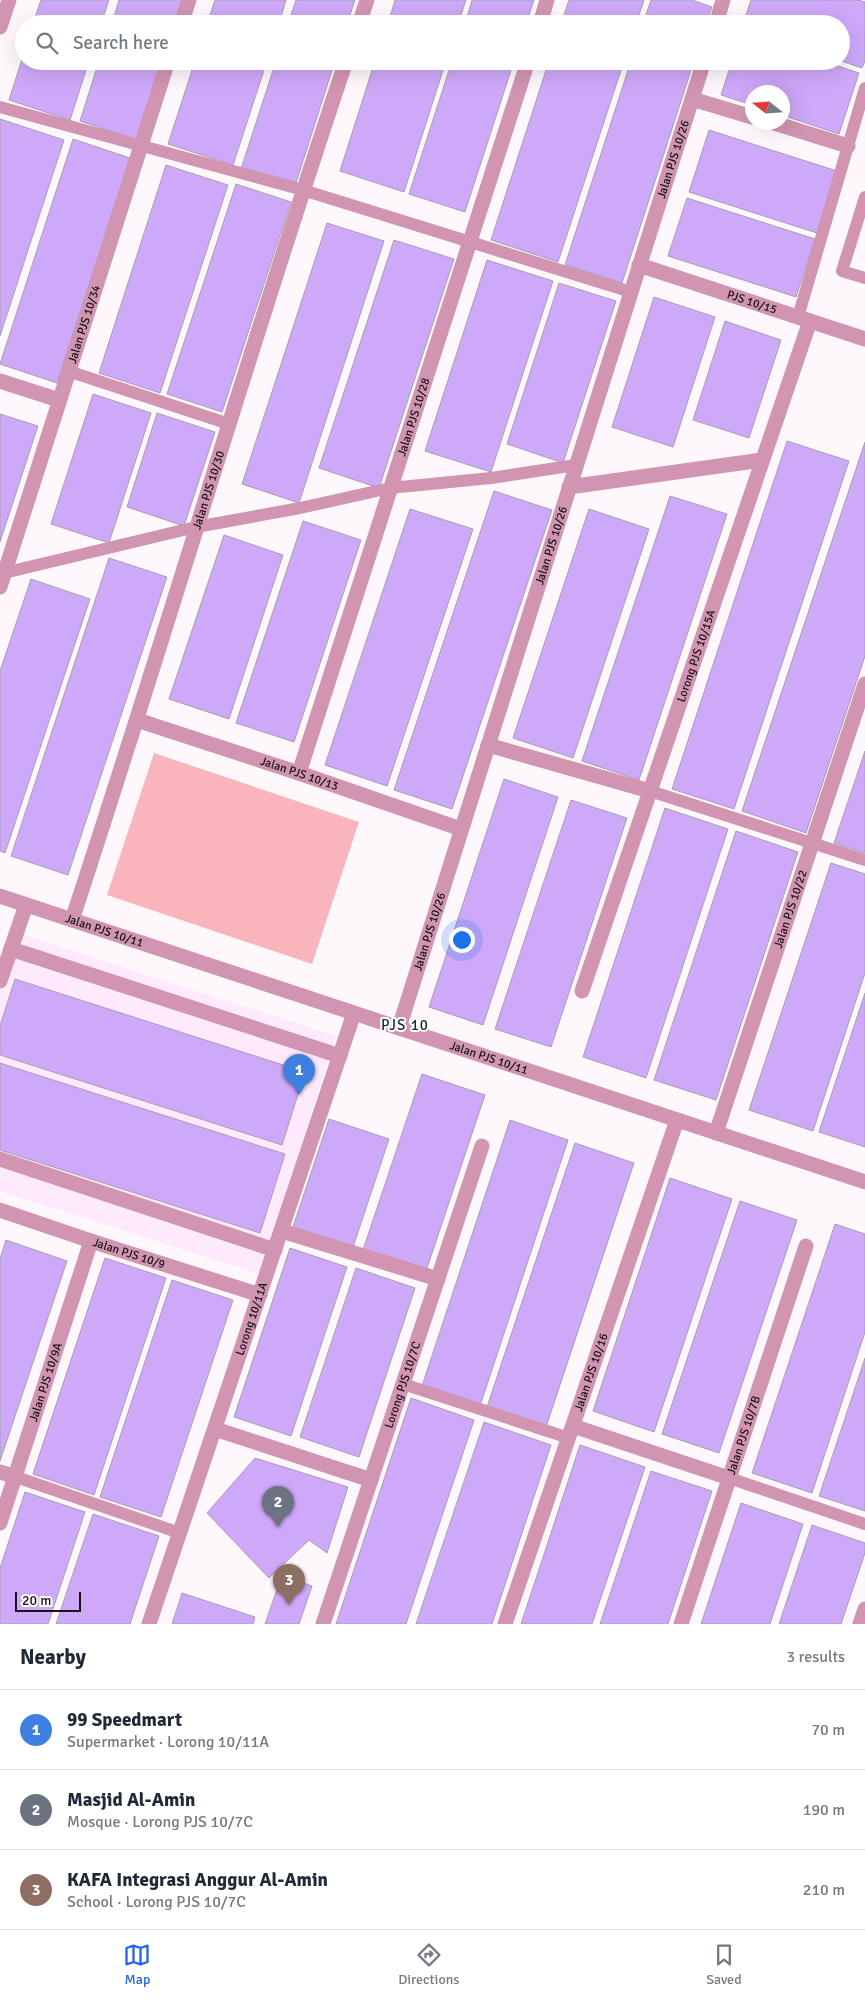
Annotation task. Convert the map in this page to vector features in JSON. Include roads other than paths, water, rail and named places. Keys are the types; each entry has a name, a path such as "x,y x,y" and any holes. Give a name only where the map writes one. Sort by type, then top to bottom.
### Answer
{"street":[{"path":"0,27 8,0"},
{"path":"184,15 188,0"},
{"path":"362,15 367,0"},
{"path":"543,15 547,0"},
{"path":"719,15 723,0"},
{"name":"Jalan PJS 10/34","path":"2,578 165,70"},
{"name":"Jalan PJS 10/30","path":"72,920 137,720 303,190 343,70"},
{"name":"Jalan PJS 10/28","path":"299,773 525,70"},
{"name":"Jalan PJS 10/26","path":"399,1028 701,70"},
{"path":"692,99 745,115"},
{"path":"790,128 848,146"},
{"name":"PJS 10/15","path":"639,265 865,339"},
{"name":"Lorong PJS 10/15A","path":"582,991 762,460 804,319"},
{"path":"0,381 59,400"},
{"path":"569,487 762,460"},
{"name":"Jalan PJS 10/22","path":"716,1133 865,684"},
{"name":"Jalan PJS 10/13","path":"137,720 461,829"},
{"path":"488,745 650,791"},
{"name":"Jalan PJS 10/11","path":"0,896 865,1182"},
{"path":"0,981 26,905"},
{"path":"11,950 340,1056"},
{"name":"Lorong 10/11A","path":"149,1624 354,1013"},
{"name":"Jalan PJS 10/16","path":"506,1624 677,1120"},
{"name":"Lorong PJS 10/7C","path":"323,1624 482,1146"},
{"path":"0,1159 275,1250"},
{"name":"Jalan PJS 10/9","path":"0,1210 260,1295"},
{"path":"282,1231 438,1279"},
{"name":"Jalan PJS 10/9A","path":"0,1523 91,1241"},
{"name":"Jalan PJS 10/7B","path":"681,1624 806,1246"},
{"path":"215,1429 371,1480"},
{"path":"571,1432 730,1478"},
{"path":"0,1472 16,1477"},
{"path":"860,1624 865,1609"}],"lane":[{"path":"804,319 848,146 865,88"},
{"path":"0,107 303,190 631,292"},
{"path":"865,197 842,271 865,278"},
{"path":"68,371 229,424"},
{"path":"2,578 196,527 300,508 390,488 491,478 576,465"},
{"path":"650,791 865,860"},
{"path":"403,1384 571,1432"},
{"path":"16,1477 180,1533"},
{"path":"730,1478 865,1524"}],"place":[{"name":"99 Speedmart","path":"299,1095"},
{"name":"Masjid Al-Amin","path":"278,1527"},
{"name":"KAFA Integrasi Anggur Al-Amin","path":"289,1605"}],"district":[{"name":"PJS 10","path":"405,1025"}]}
